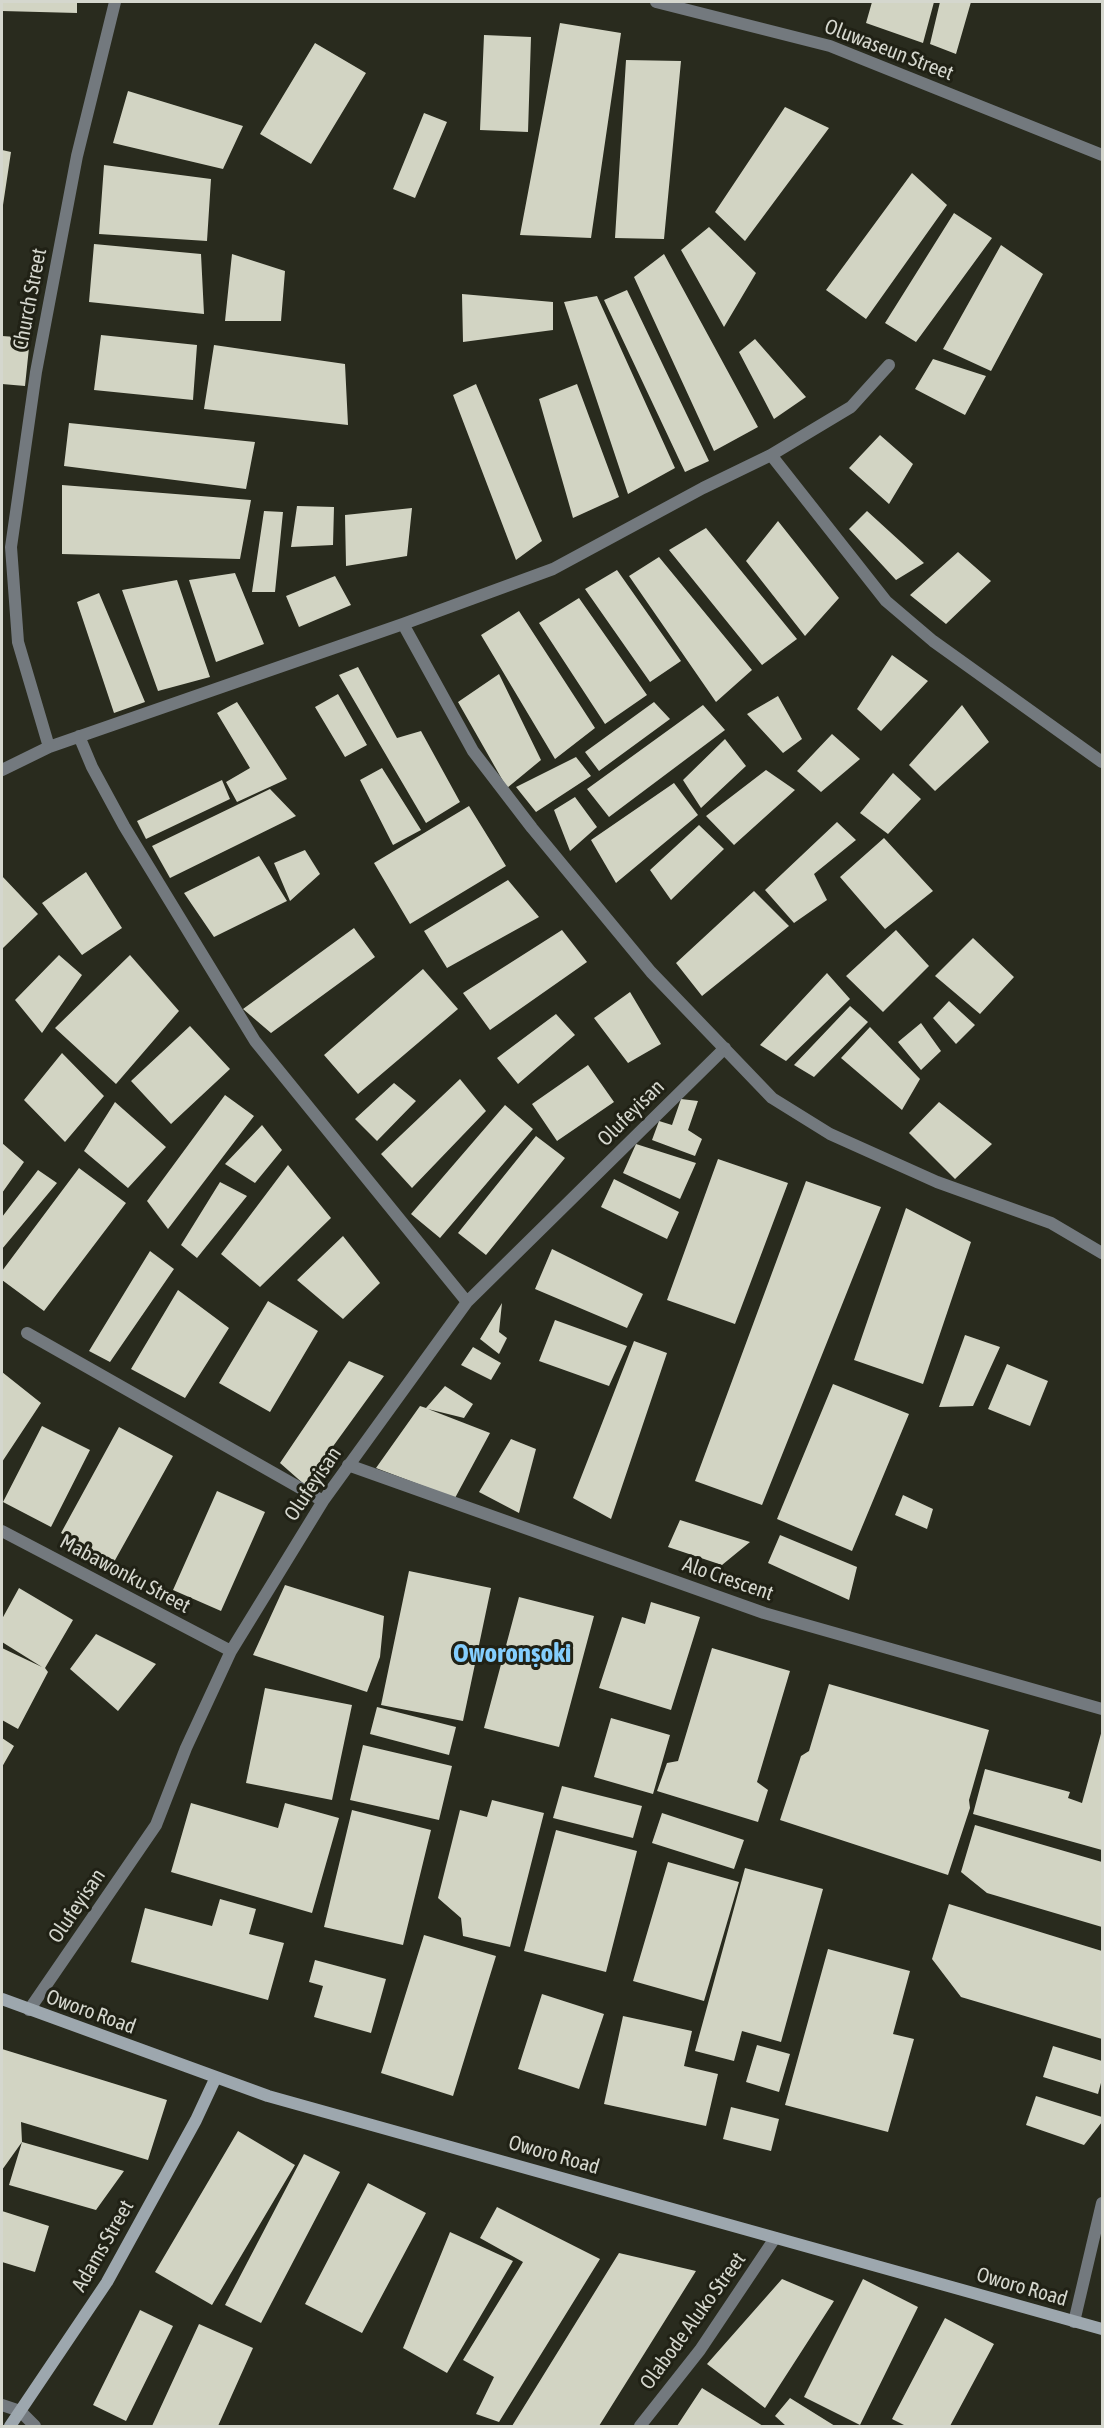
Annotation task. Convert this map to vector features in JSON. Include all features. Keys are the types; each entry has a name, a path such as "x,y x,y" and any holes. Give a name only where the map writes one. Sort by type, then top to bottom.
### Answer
{"street":[{"name":"Church Street","path":"49,747 18,642 11,547 36,372 77,156 115,2"},
{"name":"Oluwaseun Street","path":"656,2 830,46 1102,155"},
{"path":"2,770 49,747 79,736 403,624 553,569 703,488 771,455 851,407 889,365"},
{"path":"771,455 886,601 933,641 1102,762"},
{"path":"403,624 473,751 532,828 651,972 772,1098 830,1134 937,1182 1051,1223 1102,1252"},
{"path":"79,736 92,767 124,826 255,1041 467,1302"},
{"name":"Olufeyisan","path":"29,2010 156,1825 186,1748 231,1651 323,1501 348,1466 467,1302 725,1048"},
{"path":"27,1333 323,1501"},
{"name":"Alo Crescent","path":"348,1466 764,1612 1102,1709"},
{"name":"Mabawonku Street","path":"2,1531 231,1651"},
{"name":"Oworo Road","path":"2,1998 29,2010 268,2096 1102,2329"},
{"name":"Adams Street","path":"10,2427 107,2282 196,2120 216,2077"},
{"path":"1074,2322 1102,2203"},
{"name":"Olabode Aluko Street","path":"640,2427 700,2350 776,2238"},
{"path":"2,2405 20,2411 35,2427"}],"building":[{"path":"2,2 77,2 77,13 2,11"},
{"path":"872,2 934,2 923,43 866,23"},
{"path":"940,2 971,2 956,54 930,44"},
{"path":"560,23 621,33 591,238 520,235"},
{"path":"484,35 531,37 528,132 480,130"},
{"path":"315,43 366,73 311,164 260,134"},
{"path":"626,60 681,61 664,239 615,238"},
{"path":"128,91 243,126 223,169 113,143"},
{"path":"785,107 829,128 745,241 715,212"},
{"path":"424,113 447,122 415,198 393,189"},
{"path":"2,150 11,152 3,205 2,205"},
{"path":"104,165 211,179 207,241 99,234"},
{"path":"912,173 947,205 866,319 826,290"},
{"path":"954,213 992,238 916,342 885,323"},
{"path":"709,227 756,273 724,327 681,250"},
{"path":"94,244 201,254 204,314 89,302"},
{"path":"1001,245 1043,274 991,371 943,349"},
{"path":"232,254 285,271 281,321 225,321"},
{"path":"664,254 758,427 714,451 634,277"},
{"path":"627,290 709,461 685,472 604,300"},
{"path":"462,294 553,302 553,330 463,342"},
{"path":"597,296 675,468 628,494 564,302"},
{"path":"101,335 197,345 193,400 94,390"},
{"path":"2,336 30,338 25,386 2,384"},
{"path":"755,339 806,397 774,419 739,352"},
{"path":"214,345 345,364 348,425 204,409"},
{"path":"933,359 986,376 965,415 915,389"},
{"path":"476,384 542,541 516,560 453,395"},
{"path":"577,384 619,497 573,518 539,399"},
{"path":"69,423 255,442 246,489 64,466"},
{"path":"880,435 913,464 889,504 849,468"},
{"path":"62,485 251,500 240,559 62,554"},
{"path":"297,506 334,507 333,545 291,547"},
{"path":"412,508 407,556 346,566 345,515"},
{"path":"264,511 283,512 275,592 252,592"},
{"path":"867,511 924,563 896,580 849,529"},
{"path":"778,521 839,598 805,636 746,561"},
{"path":"706,528 797,639 762,665 669,550"},
{"path":"958,552 991,581 946,624 910,595"},
{"path":"659,557 752,670 716,702 629,576"},
{"path":"617,570 681,661 650,682 585,589"},
{"path":"235,573 264,644 216,662 189,580"},
{"path":"335,576 351,605 299,627 286,596"},
{"path":"177,580 210,677 158,691 122,590"},
{"path":"99,593 145,702 114,713 77,602"},
{"path":"579,598 647,695 605,724 539,623"},
{"path":"519,611 595,728 555,759 481,635"},
{"path":"892,655 928,681 881,731 857,709"},
{"path":"358,667 397,738 421,731 460,802 426,823 339,675"},
{"path":"499,674 541,760 507,788 458,702"},
{"path":"338,694 367,745 345,757 315,707"},
{"path":"778,696 802,739 783,753 747,714"},
{"path":"237,702 287,779 237,802 226,782 250,768 217,713"},
{"path":"654,702 670,719 599,771 585,752"},
{"path":"703,705 725,730 609,817 587,789"},
{"path":"962,705 989,742 935,791 909,765"},
{"path":"832,734 860,759 821,792 797,771"},
{"path":"725,739 746,766 701,808 683,780"},
{"path":"576,757 591,776 536,812 516,787"},
{"path":"382,768 421,830 393,845 360,780"},
{"path":"766,770 795,790 734,845 706,816"},
{"path":"893,773 921,799 888,834 860,813"},
{"path":"222,780 230,799 146,839 137,821"},
{"path":"674,783 698,815 616,883 591,840"},
{"path":"270,789 296,816 170,878 152,846"},
{"path":"575,797 597,827 570,851 554,810"},
{"path":"469,806 506,866 410,924 374,863"},
{"path":"837,822 856,840 814,874 827,900 794,923 765,890"},
{"path":"699,825 724,849 671,900 650,870"},
{"path":"884,838 933,891 885,929 840,877"},
{"path":"305,850 320,874 290,901 274,863"},
{"path":"259,856 287,901 214,937 184,893"},
{"path":"86,872 122,928 82,955 42,903"},
{"path":"2,876 38,914 2,949"},
{"path":"508,880 539,917 447,968 424,931"},
{"path":"754,891 789,926 702,996 676,963"},
{"path":"354,928 375,957 271,1033 243,1009"},
{"path":"562,930 587,962 490,1030 463,993"},
{"path":"896,930 929,966 883,1012 846,976"},
{"path":"973,938 1014,977 980,1014 935,976"},
{"path":"59,955 82,975 42,1033 15,1000"},
{"path":"130,955 179,1011 116,1084 55,1028"},
{"path":"423,969 458,1009 358,1094 324,1055"},
{"path":"827,973 850,999 786,1061 760,1045"},
{"path":"630,992 661,1044 628,1063 594,1018"},
{"path":"949,1001 975,1025 956,1044 933,1018"},
{"path":"850,1006 868,1022 814,1077 794,1065"},
{"path":"556,1014 575,1035 518,1084 497,1058"},
{"path":"921,1023 941,1051 921,1070 898,1042"},
{"path":"190,1026 230,1069 171,1124 131,1081"},
{"path":"870,1027 920,1079 902,1110 841,1058"},
{"path":"62,1053 104,1096 65,1142 24,1100"},
{"path":"588,1065 614,1102 557,1141 532,1104"},
{"path":"460,1079 486,1111 412,1188 381,1154"},
{"path":"394,1083 416,1101 377,1141 355,1119"},
{"path":"225,1095 254,1116 168,1229 147,1201"},
{"path":"681,1099 698,1101 688,1130 702,1139 695,1156 652,1140 659,1121 672,1125"},
{"path":"115,1102 166,1147 128,1188 84,1151"},
{"path":"939,1102 992,1144 955,1179 909,1133"},
{"path":"505,1105 533,1129 440,1238 411,1214"},
{"path":"262,1125 282,1150 255,1183 225,1164"},
{"path":"536,1136 565,1158 486,1255 458,1233"},
{"path":"2,1143 24,1162 2,1193"},
{"path":"636,1144 696,1163 680,1199 623,1173"},
{"path":"718,1159 788,1183 735,1324 667,1300"},
{"path":"288,1165 331,1218 260,1287 221,1254"},
{"path":"79,1168 126,1203 44,1311 2,1280 2,1271"},
{"path":"38,1170 57,1183 2,1249 2,1217"},
{"path":"614,1179 679,1212 667,1239 601,1207"},
{"path":"806,1181 881,1207 762,1505 695,1481"},
{"path":"220,1182 247,1196 197,1258 181,1245"},
{"path":"906,1208 971,1242 923,1384 854,1360"},
{"path":"343,1236 380,1283 343,1319 297,1280"},
{"path":"552,1249 643,1294 627,1328 535,1289"},
{"path":"150,1251 174,1269 110,1362 89,1351"},
{"path":"178,1290 229,1328 185,1398 131,1369"},
{"path":"268,1301 318,1331 270,1412 219,1383"},
{"path":"502,1303 499,1332 507,1338 499,1354 480,1339"},
{"path":"555,1320 627,1346 609,1386 539,1361"},
{"path":"965,1335 1000,1347 973,1406 939,1407"},
{"path":"634,1341 667,1353 611,1519 573,1498"},
{"path":"473,1347 501,1363 491,1380 461,1365"},
{"path":"349,1361 384,1376 305,1485 280,1463"},
{"path":"1007,1364 1048,1381 1030,1426 988,1409"},
{"path":"2,1372 41,1403 2,1462"},
{"path":"833,1384 909,1414 852,1551 777,1519"},
{"path":"445,1386 473,1404 464,1418 428,1409 490,1433 455,1498 376,1468 420,1406 426,1408"},
{"path":"42,1426 90,1450 51,1527 3,1502"},
{"path":"119,1427 173,1456 114,1562 61,1533"},
{"path":"511,1439 536,1449 519,1513 479,1492"},
{"path":"217,1491 265,1512 221,1611 173,1590"},
{"path":"903,1495 933,1509 927,1529 895,1515"},
{"path":"680,1520 750,1542 722,1565 668,1547"},
{"path":"780,1535 857,1567 849,1600 768,1563"},
{"path":"409,1571 491,1588 463,1721 381,1705"},
{"path":"285,1585 384,1616 380,1657 367,1692 253,1655"},
{"path":"19,1588 73,1620 45,1668 48,1672 18,1729 2,1720 2,1648 42,1667 2,1642 2,1619"},
{"path":"519,1597 594,1616 559,1747 484,1728"},
{"path":"651,1602 700,1617 671,1710 599,1688 622,1617 645,1624"},
{"path":"96,1634 156,1664 118,1711 70,1669"},
{"path":"712,1648 790,1671 757,1782 768,1790 758,1822 657,1791 667,1763 678,1761"},
{"path":"829,1684 989,1730 969,1800 970,1808 948,1875 780,1820 801,1756 809,1751"},
{"path":"265,1688 352,1705 332,1800 246,1783"},
{"path":"377,1707 456,1727 449,1755 370,1734"},
{"path":"611,1718 670,1735 653,1794 594,1777"},
{"path":"1102,1730 1102,1850 973,1814 985,1769 1070,1792 1068,1798 1082,1803"},
{"path":"2,1738 14,1746 2,1767"},
{"path":"363,1745 452,1766 439,1820 350,1800"},
{"path":"562,1786 642,1806 633,1838 553,1818"},
{"path":"492,1800 544,1813 510,1947 463,1936 461,1918 438,1898 460,1810 487,1817"},
{"path":"191,1803 278,1828 285,1803 339,1818 312,1913 171,1872"},
{"path":"352,1810 431,1830 403,1945 324,1927"},
{"path":"662,1813 744,1840 734,1869 652,1843"},
{"path":"975,1825 1102,1862 1102,1927 987,1893 961,1872"},
{"path":"556,1830 637,1851 606,1972 524,1951"},
{"path":"668,1862 739,1882 704,2001 633,1981"},
{"path":"745,1868 823,1889 781,2042 742,2031 734,2061 695,2051"},
{"path":"220,1899 256,1909 249,1934 284,1943 268,2000 131,1962 145,1908 212,1926"},
{"path":"949,1904 1102,1951 1102,2039 961,1997 932,1959"},
{"path":"424,1935 496,1956 453,2096 381,2073"},
{"path":"828,1949 910,1971 893,2034 914,2039 888,2132 785,2105"},
{"path":"315,1960 386,1979 371,2033 314,2017 323,1986 309,1982"},
{"path":"542,1994 604,2014 579,2089 518,2069"},
{"path":"623,2016 692,2031 684,2066 718,2074 706,2126 604,2104"},
{"path":"757,2045 790,2054 779,2092 746,2082"},
{"path":"1053,2046 1102,2061 1102,2079 1098,2094 1043,2077"},
{"path":"2,2049 167,2100 148,2160 21,2122 22,2142 2,2170"},
{"path":"1036,2096 1102,2117 1102,2122 1084,2145 1026,2125"},
{"path":"731,2107 779,2119 771,2151 723,2139"},
{"path":"238,2131 295,2165 212,2305 155,2272"},
{"path":"22,2142 124,2171 96,2210 9,2185"},
{"path":"304,2154 340,2172 261,2323 225,2305"},
{"path":"368,2183 426,2213 362,2333 305,2304"},
{"path":"497,2207 600,2259 499,2422 476,2414 494,2377 463,2360 523,2262 480,2238"},
{"path":"2,2211 49,2226 35,2272 2,2262"},
{"path":"450,2232 513,2261 447,2373 403,2348"},
{"path":"619,2253 696,2271 599,2426 512,2426"},
{"path":"782,2279 834,2301 765,2408 707,2364"},
{"path":"863,2279 918,2307 860,2425 804,2397"},
{"path":"140,2310 173,2326 126,2421 93,2405"},
{"path":"945,2318 994,2344 950,2426 906,2426 892,2419"},
{"path":"199,2324 253,2348 218,2426 152,2426"},
{"path":"702,2388 763,2426 677,2426"},
{"path":"790,2398 835,2426 786,2426 775,2416"}],"district":[{"name":"Oworonṣoki","path":"512,1653"}]}
